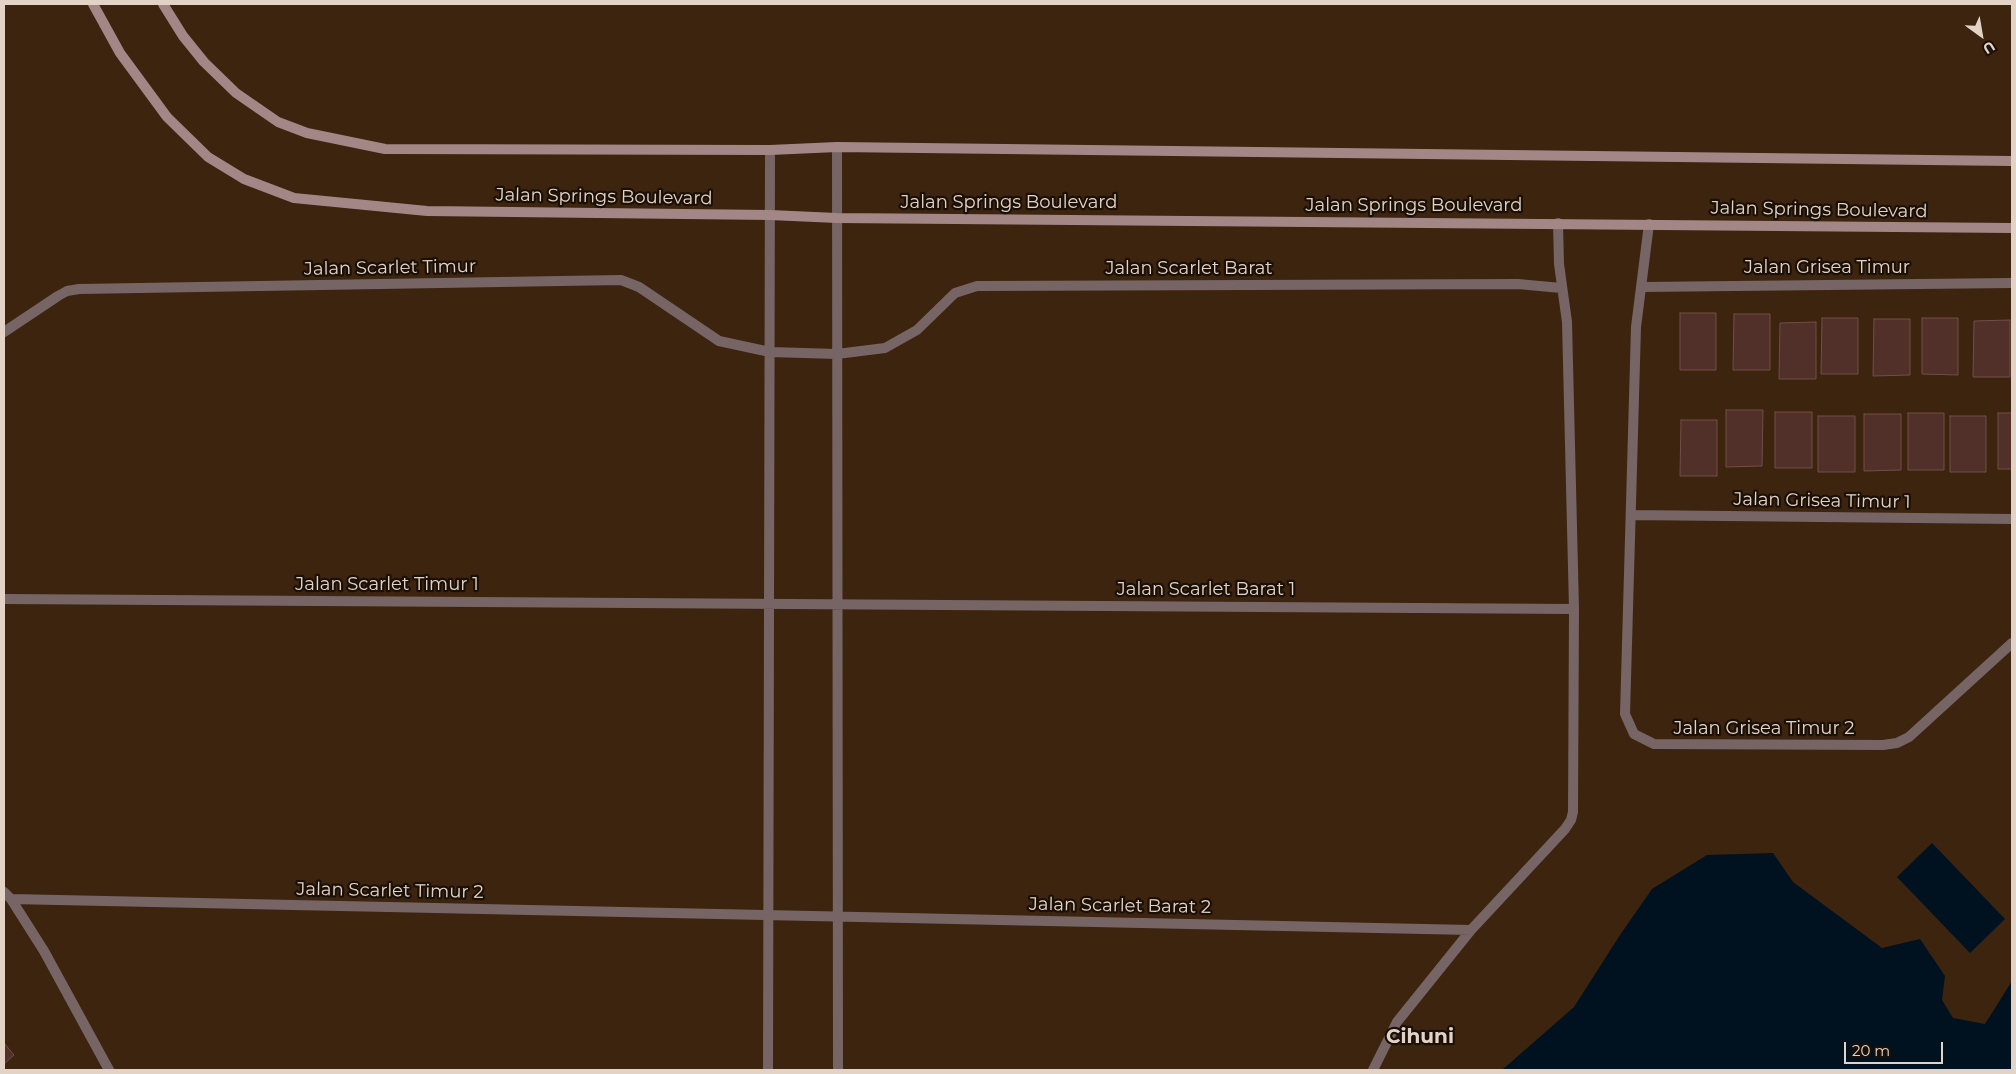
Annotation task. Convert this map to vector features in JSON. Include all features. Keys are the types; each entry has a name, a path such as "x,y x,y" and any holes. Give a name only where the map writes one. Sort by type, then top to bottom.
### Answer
{"main road":[{"name":"Jalan Springs Boulevard","path":"93,4 120,53 167,117 208,158 244,179 294,198 427,212 770,215 837,218 2012,228"},
{"path":"163,4 183,36 204,62 236,92 278,122 307,133 385,149 770,150 837,147 2012,161"}],"street":[{"path":"837,147 838,1070"},
{"path":"768,1070 770,150"},
{"path":"1374,1070 1397,1022 1471,930 1566,829 1572,820 1574,609 1567,322 1562,288 1558,223"},
{"path":"1631,515 1636,327 1649,224"},
{"name":"Jalan Scarlet Timur","path":"4,332 58,296 67,291 79,289 621,280 639,287 719,341 770,352"},
{"name":"Jalan Grisea Timur","path":"1642,287 2012,283"},
{"name":"Jalan Scarlet Barat","path":"770,352 837,354 885,348 917,330 955,293 977,286 1518,284 1562,288"},
{"name":"Jalan Grisea Timur 1","path":"1631,515 2012,519"},
{"name":"Jalan Grisea Timur 2","path":"1631,515 1625,714 1634,734 1654,744 1883,745 1897,743 1909,738 2012,643"},
{"name":"Jalan Scarlet Timur 1","path":"4,599 838,604"},
{"name":"Jalan Scarlet Barat 1","path":"838,604 1574,609"},
{"path":"8,895 44,951 108,1070"},
{"name":"Jalan Scarlet Timur 2","path":"8,895 768,915"},
{"name":"Jalan Scarlet Barat 2","path":"768,915 1471,930"}],"water":[{"path":"1932,843 2005,919 1970,953 1897,877"},
{"path":"1773,853 1793,882 1882,948 1920,939 1945,976 1942,1000 1953,1018 1985,1024 2012,981 2012,1070 1502,1070 1574,1007 1652,889 1707,855"}],"building":[{"path":"1680,313 1716,313 1716,370 1680,370"},
{"path":"1734,314 1770,314 1770,370 1733,370"},
{"path":"1822,318 1858,318 1858,374 1821,374"},
{"path":"1922,318 1958,318 1958,375 1922,374"},
{"path":"1874,319 1910,319 1910,375 1873,376"},
{"path":"2010,320 2010,377 1973,377 1974,321"},
{"path":"1816,322 1816,379 1779,379 1780,323"},
{"path":"1726,410 1763,410 1762,466 1726,467"},
{"path":"1775,412 1812,412 1812,468 1775,468"},
{"path":"1908,413 1944,413 1944,470 1908,470"},
{"path":"1998,413 2012,413 2012,469 1998,469"},
{"path":"1864,414 1901,414 1901,470 1864,471"},
{"path":"1818,416 1855,416 1855,472 1818,472"},
{"path":"1950,416 1986,416 1986,472 1950,472"},
{"path":"1681,420 1717,420 1717,476 1680,476"},
{"path":"4,1043 14,1055 4,1064"}],"district":[{"name":"Cihuni","path":"1420,1037"}]}
